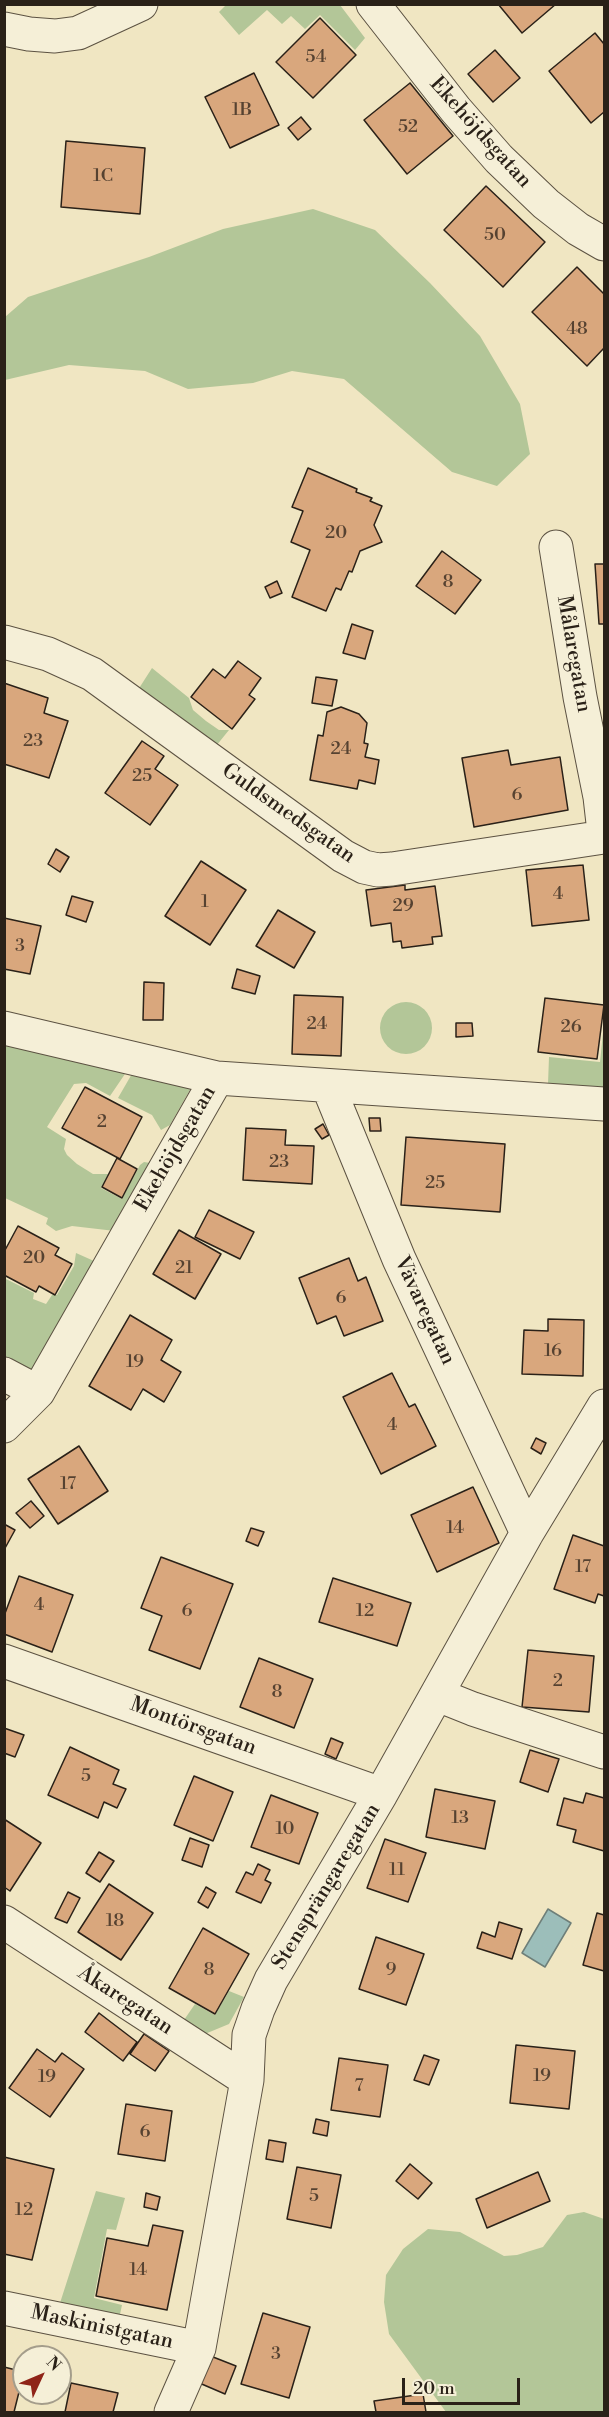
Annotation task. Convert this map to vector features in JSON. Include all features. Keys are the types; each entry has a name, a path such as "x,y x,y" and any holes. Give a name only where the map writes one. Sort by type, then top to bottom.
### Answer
{"street":[{"path":"4,29 55,36 78,33 141,4"},
{"name":"Ekehöjdsgatan","path":"373,4 456,110 497,158 546,204 578,229 604,244"},
{"name":"Målaregatan","path":"555,547 580,697 602,796 604,835"},
{"name":"Guldsmedsgatan","path":"4,642 48,654 92,674 343,856 364,867 378,870 392,869 604,835"},
{"path":"4,1028 217,1078"},
{"name":"Ekehöjdsgatan","path":"4,1426 38,1392 217,1078 604,1104"},
{"name":"Vävaregatan","path":"328,1086 399,1259 527,1533"},
{"path":"4,1374 38,1392"},
{"name":"Stensprängaregatan","path":"171,2412 199,2348 247,2080 249,2035 271,1980 438,1695 527,1533 604,1406"},
{"name":"Montörsgatan","path":"4,1661 381,1794"},
{"path":"438,1695 484,1713 604,1752"},
{"name":"Åkaregatan","path":"4,1922 247,2080"},
{"name":"Maskinistgatan","path":"4,2308 199,2348"}],"green space":[{"path":"227,4 340,5 365,38 355,50 320,15 305,29 291,16 282,24 267,10 239,35 219,12"},
{"path":"313,209 375,230 480,336 520,404 530,454 497,486 452,472 344,379 292,371 253,383 188,389 145,371 69,365 5,380 5,317 28,297 149,257 223,229"},
{"path":"152,668 189,698 193,710 206,721 219,730 229,730 212,751 136,693"},
{"path":"406,1002 416,1004 424,1010 430,1018 432,1028 430,1038 424,1046 416,1052 406,1054 396,1052 388,1046 382,1038 380,1028 382,1018 388,1010 396,1004"},
{"path":"604,1023 604,1088 548,1084 549,1057 600,1062"},
{"path":"5,1039 127,1071 110,1096 86,1083 74,1084 47,1127 66,1139 64,1149 77,1164 93,1174 108,1174 101,1188 122,1199 140,1165 144,1162 150,1163 115,1231 72,1226 56,1231 46,1224 48,1218 5,1198"},
{"path":"133,1072 191,1088 170,1125 161,1130 152,1115 118,1098"},
{"path":"76,1253 94,1261 36,1368 32,1371 5,1361 4,1278 34,1293 33,1299 46,1304 52,1295 57,1295 74,1266"},
{"path":"229,1991 244,1997 229,2024 200,2036 184,2020 195,2004 215,2015"},
{"path":"96,2191 125,2198 116,2230 107,2229 94,2298 122,2305 119,2319 60,2303"},
{"path":"584,2212 604,2219 604,2412 446,2412 389,2334 384,2302 386,2275 403,2249 428,2229 460,2232 504,2256 517,2255 543,2247 567,2215"}],"water":[{"path":"548,1909 571,1923 545,1967 522,1953"}],"building":[{"path":"498,4 556,4 522,33"},
{"path":"320,18 356,55 313,98 276,62"},
{"path":"595,33 604,44 604,112 591,123 549,71"},
{"path":"495,50 520,78 493,102 468,74"},
{"path":"254,73 279,125 230,148 205,97"},
{"path":"410,83 453,136 407,174 364,120"},
{"path":"301,117 311,129 298,140 288,128"},
{"path":"66,141 145,148 140,214 61,207"},
{"path":"486,186 545,242 503,287 444,230"},
{"path":"577,267 604,294 604,348 587,366 532,312"},
{"path":"308,468 357,489 356,492 372,498 370,501 382,506 374,525 382,542 360,551 352,572 349,571 341,590 336,588 326,611 292,597 310,550 291,542 303,511 292,507"},
{"path":"442,551 481,580 455,614 416,586"},
{"path":"595,564 604,564 604,624 599,624"},
{"path":"277,581 282,593 270,598 265,587"},
{"path":"352,624 373,631 365,659 343,653"},
{"path":"238,661 261,678 249,695 255,699 232,729 191,697 213,669 225,678"},
{"path":"316,677 337,680 332,706 312,703"},
{"path":"4,683 48,698 44,713 68,721 49,778 4,764"},
{"path":"341,707 359,714 367,723 364,743 368,744 365,757 379,760 375,784 359,780 357,789 310,780 318,735 323,736 327,712"},
{"path":"142,741 164,756 155,769 178,785 150,825 105,793"},
{"path":"508,750 511,765 560,757 568,810 474,827 462,758"},
{"path":"56,849 69,857 60,872 48,864"},
{"path":"201,861 246,890 210,945 165,916"},
{"path":"583,865 589,920 532,926 526,870"},
{"path":"405,885 405,890 435,886 442,936 432,937 433,944 402,948 401,941 393,942 391,923 371,926 366,890"},
{"path":"72,896 93,902 86,922 66,915"},
{"path":"278,910 315,932 294,968 256,946"},
{"path":"4,918 41,926 30,974 4,969"},
{"path":"237,969 260,976 255,994 232,988"},
{"path":"144,982 164,983 163,1020 143,1020"},
{"path":"294,995 343,997 341,1056 292,1054"},
{"path":"545,998 604,1005 597,1059 538,1052"},
{"path":"456,1023 472,1023 473,1036 456,1037"},
{"path":"85,1087 142,1117 120,1159 62,1128"},
{"path":"369,1118 380,1118 381,1131 370,1131"},
{"path":"323,1124 329,1135 322,1139 315,1129"},
{"path":"246,1128 286,1130 285,1145 314,1146 312,1184 243,1180"},
{"path":"406,1137 505,1144 500,1212 401,1205"},
{"path":"117,1158 137,1169 122,1198 102,1187"},
{"path":"209,1210 254,1232 240,1259 195,1237"},
{"path":"18,1226 59,1248 55,1255 72,1264 55,1295 39,1286 36,1292 4,1275 4,1252"},
{"path":"179,1230 221,1254 195,1299 153,1274"},
{"path":"349,1258 358,1281 366,1277 383,1321 344,1336 336,1316 317,1324 299,1278"},
{"path":"130,1315 172,1340 161,1360 181,1372 164,1402 143,1389 131,1410 89,1386"},
{"path":"548,1319 584,1320 583,1376 522,1374 524,1330 548,1331"},
{"path":"392,1373 409,1407 415,1404 436,1446 381,1474 343,1397"},
{"path":"536,1438 546,1443 541,1454 531,1448"},
{"path":"79,1446 108,1491 58,1524 28,1479"},
{"path":"473,1487 499,1543 437,1572 411,1515"},
{"path":"31,1501 44,1516 30,1528 16,1513"},
{"path":"4,1524 15,1530 4,1550"},
{"path":"251,1528 264,1532 258,1546 246,1541"},
{"path":"573,1535 604,1546 604,1596 598,1594 595,1603 554,1589"},
{"path":"161,1557 233,1584 200,1669 149,1650 162,1616 141,1608"},
{"path":"19,1576 73,1595 52,1652 4,1634 4,1616"},
{"path":"333,1578 411,1603 397,1646 319,1622"},
{"path":"528,1650 594,1656 589,1712 522,1707"},
{"path":"259,1658 313,1679 294,1728 240,1707"},
{"path":"4,1728 24,1735 15,1757 4,1753"},
{"path":"331,1738 343,1743 336,1759 325,1754"},
{"path":"70,1747 119,1770 113,1784 126,1789 117,1808 104,1802 98,1818 48,1795"},
{"path":"530,1750 559,1759 548,1792 520,1782"},
{"path":"194,1776 233,1792 213,1841 174,1825"},
{"path":"435,1789 495,1801 485,1849 426,1837"},
{"path":"586,1793 604,1798 604,1851 573,1842 576,1830 557,1825 564,1798 583,1803"},
{"path":"271,1795 318,1813 299,1864 251,1847"},
{"path":"4,1819 41,1843 10,1891 4,1887"},
{"path":"190,1838 209,1845 202,1867 182,1860"},
{"path":"385,1839 426,1853 408,1902 367,1888"},
{"path":"99,1852 114,1861 100,1882 86,1873"},
{"path":"258,1864 270,1870 265,1880 271,1883 261,1903 236,1892 246,1872 253,1875"},
{"path":"109,1884 153,1913 121,1960 78,1932"},
{"path":"206,1887 216,1893 208,1908 198,1902"},
{"path":"68,1892 80,1898 67,1923 55,1918"},
{"path":"597,1913 604,1915 604,1971 583,1965"},
{"path":"499,1922 522,1929 512,1959 477,1948 482,1932 495,1937"},
{"path":"203,1928 249,1954 215,2014 169,1988"},
{"path":"376,1937 424,1954 406,2005 359,1989"},
{"path":"99,2013 137,2042 123,2061 85,2032"},
{"path":"144,2034 169,2051 155,2071 130,2054"},
{"path":"516,2045 575,2051 569,2109 510,2103"},
{"path":"37,2049 55,2062 62,2053 84,2069 50,2117 9,2088"},
{"path":"424,2055 439,2060 429,2085 414,2080"},
{"path":"339,2058 388,2065 380,2117 331,2110"},
{"path":"126,2104 172,2111 165,2161 118,2154"},
{"path":"316,2119 329,2122 327,2136 313,2133"},
{"path":"269,2140 286,2143 283,2162 266,2159"},
{"path":"4,2157 54,2169 32,2260 4,2254"},
{"path":"410,2164 432,2183 418,2199 396,2181"},
{"path":"297,2167 341,2175 331,2228 287,2219"},
{"path":"538,2172 550,2201 487,2228 476,2199"},
{"path":"146,2193 160,2197 157,2210 144,2207"},
{"path":"153,2225 183,2231 167,2310 96,2296 107,2238 148,2246"},
{"path":"263,2313 310,2327 289,2398 241,2384"},
{"path":"208,2355 236,2366 225,2394 197,2382"},
{"path":"4,2367 12,2369 12,2405 16,2405 14,2412 4,2412"},
{"path":"72,2383 118,2393 113,2412 65,2412 66,2405 72,2405"},
{"path":"423,2394 426,2412 376,2412 374,2401"}]}
